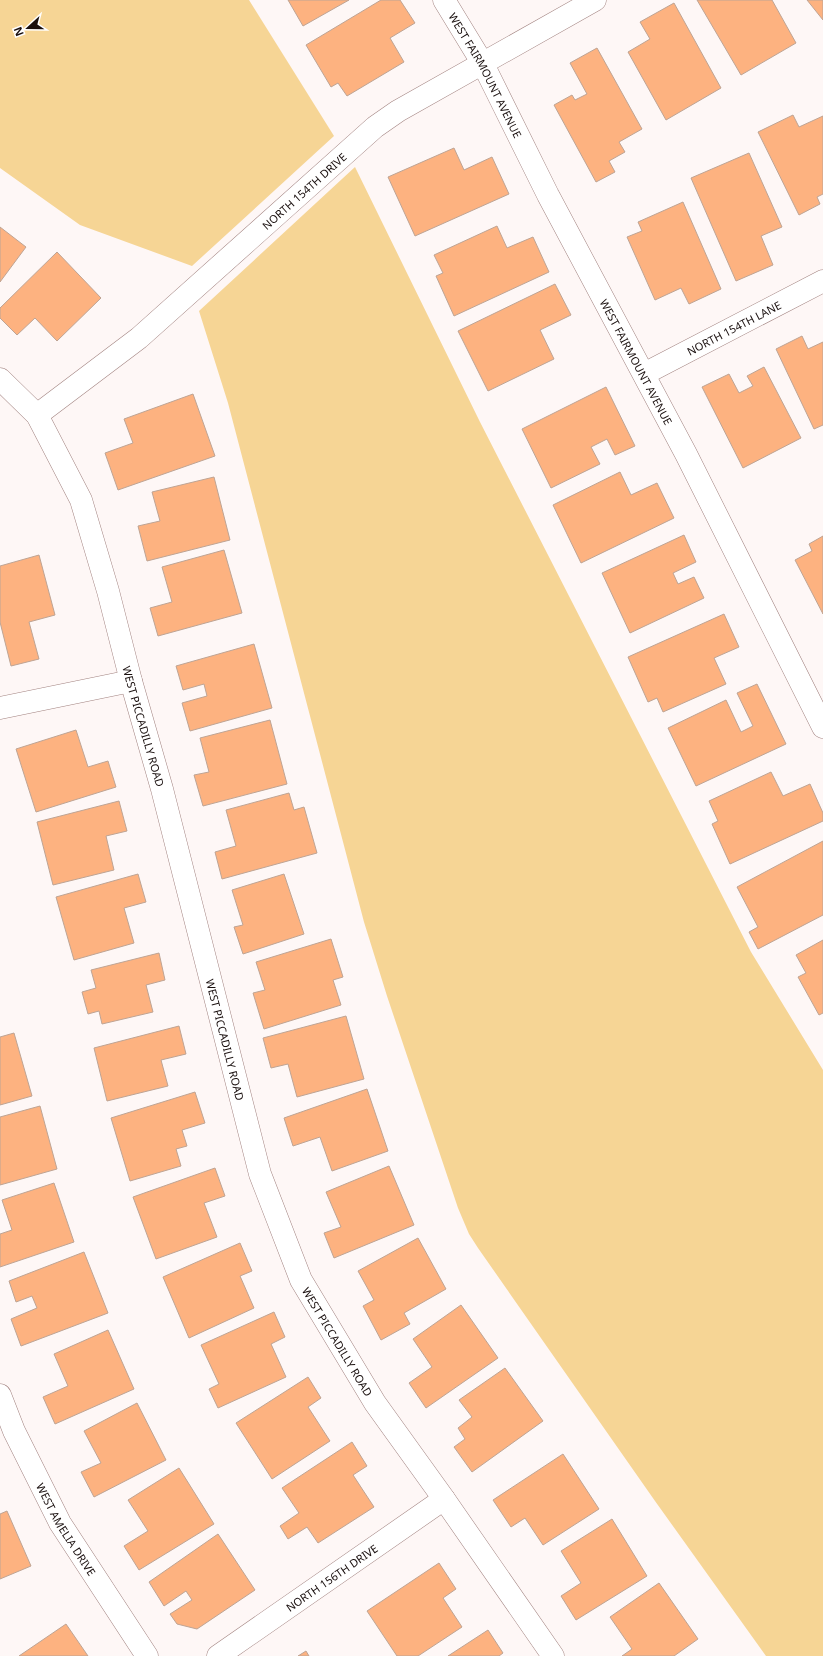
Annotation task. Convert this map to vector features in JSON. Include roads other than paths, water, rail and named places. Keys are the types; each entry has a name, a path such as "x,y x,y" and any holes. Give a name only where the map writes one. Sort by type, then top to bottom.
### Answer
{"street":[{"name":"WEST FAIRMOUNT AVENUE","path":"444,0 483,64 548,194 690,461 815,687 823,727"},
{"name":"NORTH 154TH DRIVE","path":"37,415 139,338 374,127 398,111 595,0"},
{"name":"NORTH 154TH LANE","path":"644,374 823,281"},
{"name":"WEST PICCADILLY ROAD","path":"0,379 37,415 82,500 162,789 260,1174 302,1280 375,1403 553,1656"},
{"path":"0,708 131,681"},
{"name":"WEST AMELIA DRIVE","path":"0,1395 7,1435 60,1522 148,1656"},
{"name":"NORTH 156TH DRIVE","path":"218,1656 444,1499"}]}
